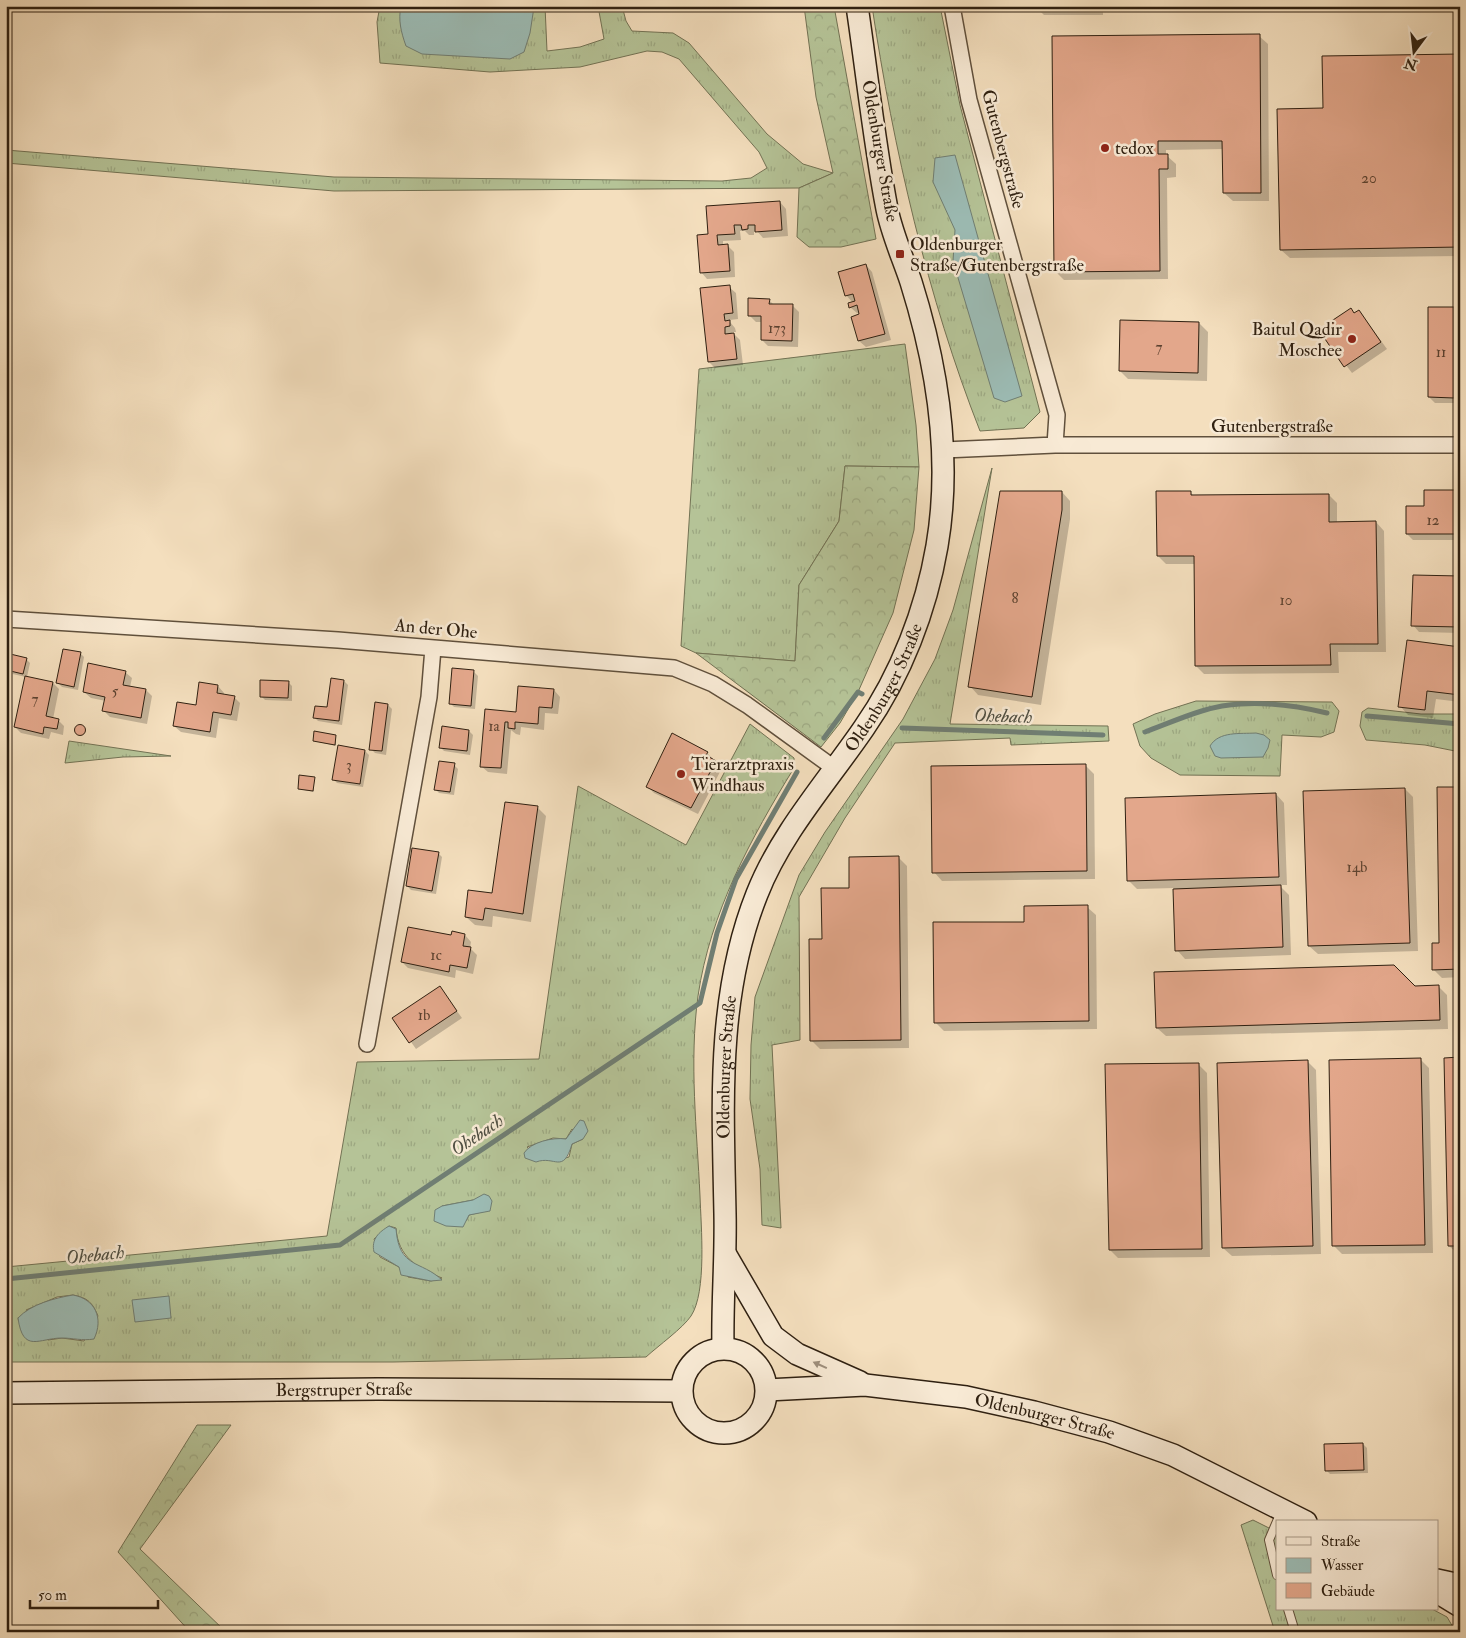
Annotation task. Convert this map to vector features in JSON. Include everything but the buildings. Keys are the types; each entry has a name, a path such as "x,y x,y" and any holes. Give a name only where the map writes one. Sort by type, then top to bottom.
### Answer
{"main road":[{"name":"Oldenburger Straße","path":"723,1348 726,1255 723,1051 730,990 739,944 758,891 782,844 834,768 865,727 886,693 904,657 924,604 936,550 943,504 944,450 932,366 911,283 887,211 856,6"},
{"path":"726,1255 773,1336 797,1354 865,1385"},
{"path":"723,1348 736,1350 748,1356 758,1365 764,1377 767,1390 762,1409 750,1424 738,1431 725,1433 711,1431 699,1425 690,1416 684,1404 682,1391 683,1378 689,1366 698,1356 723,1348"},
{"name":"Oldenburger Straße","path":"767,1390 865,1385 966,1397 1109,1432 1173,1455 1302,1520"},
{"name":"Bergstruper Straße","path":"6,1393 378,1389 682,1391"},
{"path":"1438,1580 1460,1585"},
{"path":"1438,1593 1460,1606"}],"street":[{"name":"Gutenbergstraße","path":"952,6 969,100 1057,415 1055,445"},
{"name":"Gutenbergstraße","path":"944,450 1055,445 1460,445"},
{"name":"An der Ohe","path":"6,619 433,648 674,668 712,684 747,705 834,768"},
{"path":"367,1044 429,697 433,648"}],"lane":[{"path":"1278,1520 1282,1510"},
{"path":"1276,1524 1269,1540 1276,1571"},
{"path":"1288,1610 1295,1632"}],"green space":[{"path":"380,6 545,6 547,51 580,47 604,39 598,6 622,6 626,21 632,31 673,33 689,43 767,134 803,164 833,173 799,188 334,191 6,163 6,150 334,177 722,181 751,178 767,168 759,152 679,59 662,52 647,51 580,67 490,72 380,63 377,22"},
{"path":"804,6 834,6 876,239 841,247 809,247 797,237 799,188 833,173 816,97"},
{"path":"872,6 940,6 960,105 1040,412 1024,428 980,431 961,381 944,329 914,222 890,113"},
{"path":"905,344 916,425 919,467 845,466 839,521 799,585 795,661 696,653 681,646 699,369"},
{"path":"845,466 919,467 914,530 893,613 858,692 840,723 821,747 696,653 795,661 799,585 839,521"},
{"path":"992,468 950,724 1108,726 1109,741 1011,745 1010,738 895,743 845,818 799,897 800,1040 772,1045 781,1228 762,1225 760,1169 750,1099 751,1045 755,997 799,875 825,832 903,719 935,659 953,610"},
{"path":"1196,701 1332,702 1339,711 1334,732 1321,737 1282,735 1280,776 1180,775 1151,758 1140,746 1133,724 1155,714"},
{"path":"1368,708 1421,714 1460,714 1460,752 1425,745 1366,740 1360,726 1362,712"},
{"path":"750,724 794,758 794,768 763,821 734,877 712,935 704,965 698,996 694,1046 694,1096 702,1241 699,1291 696,1305 687,1321 646,1357 393,1362 6,1362 6,1267 327,1236 357,1062 539,1059 578,786 686,845","holes":["572,1129 583,1139 572,1144 569,1157 562,1159 546,1160 527,1147 553,1138 566,1139","473,1200 490,1210 469,1215 466,1221 442,1206","389,1226 396,1228 401,1247 410,1260 442,1278 431,1281 408,1277 399,1267 380,1257 374,1239","78,1296 89,1301 94,1307 98,1316 84,1341 62,1338 48,1340 26,1310 57,1297"]},
{"path":"69,741 171,756 123,757 65,763"},
{"path":"197,1425 231,1425 140,1549 226,1632 190,1632 118,1552"},
{"path":"1253,1520 1276,1532 1276,1610 1434,1610 1447,1617 1456,1632 1275,1632 1241,1525"}],"water":[{"path":"401,6 534,7 530,33 524,52 510,59 422,54 406,46 401,26"},
{"path":"955,155 1022,396 1005,402 994,398 953,261 955,230 933,182 935,158"},
{"path":"1256,733 1264,735 1270,740 1263,757 1221,758 1215,756 1210,746 1214,741 1224,736"},
{"path":"580,1120 584,1121 588,1131 583,1139 572,1144 565,1159 558,1162 543,1160 536,1162 525,1158 524,1153 527,1149 537,1143 566,1139"},
{"path":"484,1194 489,1196 492,1201 490,1211 469,1215 463,1227 446,1226 434,1221 435,1210 442,1206 473,1200"},
{"path":"389,1226 396,1229 398,1242 406,1257 442,1280 431,1281 401,1275 399,1267 374,1252 373,1247 377,1236"},
{"path":"73,1295 87,1301 96,1311 98,1324 94,1339 62,1338 33,1342 24,1336 20,1329 18,1318 23,1313 44,1302"},
{"path":"169,1296 171,1318 135,1322 132,1300"}],"waterway":[{"name":"Ohebach","path":"824,738 858,692 862,694"},
{"path":"1145,732 1192,714 1228,705 1273,704 1327,713"},
{"path":"1367,716 1460,724"},
{"name":"Ohebach","path":"902,728 1103,735"},
{"name":"Ohebach","path":"6,1279 340,1245 700,1003 717,933 736,879 797,772"}],"place":[{"name":"tedox","path":"1105,148"},
{"name":"Oldenburger Straße/Gutenbergstraße","path":"900,254"},
{"name":"Baitul Qadir Moschee","path":"1352,339"},
{"name":"Tierarztpraxis Windhaus","path":"681,774"}]}
